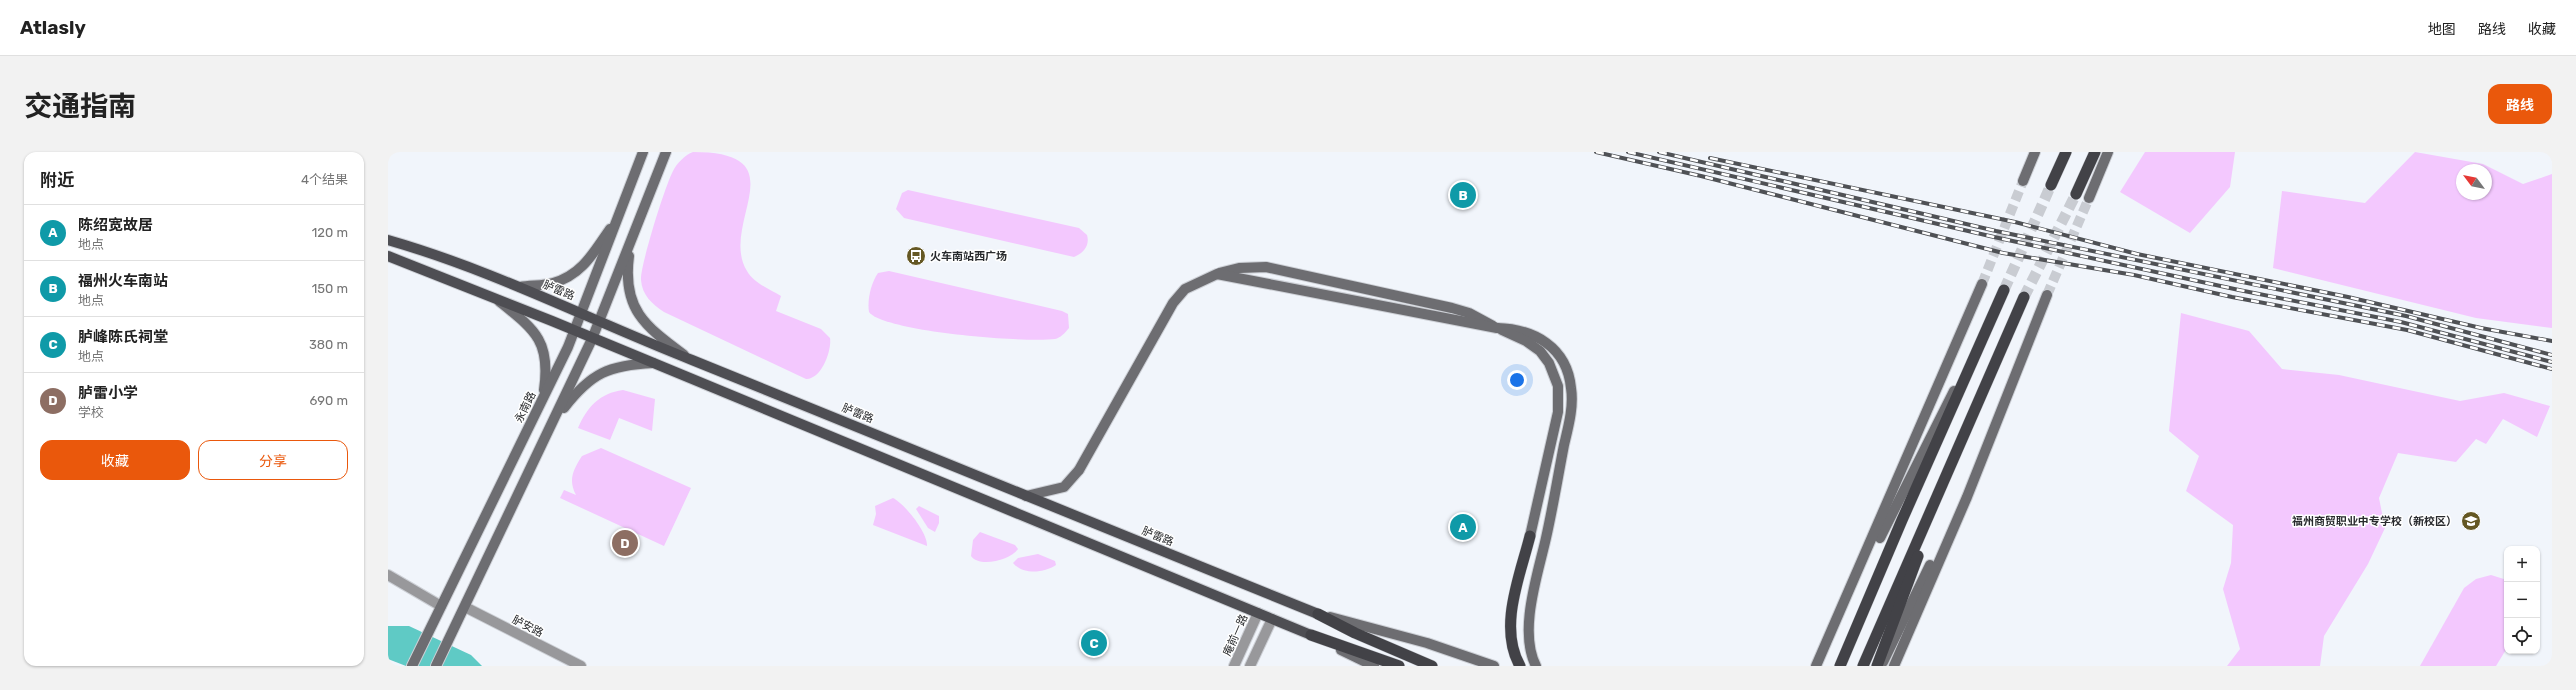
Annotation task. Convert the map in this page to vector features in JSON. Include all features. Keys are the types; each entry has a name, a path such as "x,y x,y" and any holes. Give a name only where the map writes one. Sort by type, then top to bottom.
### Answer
{"highway":[{"path":"2051,185 2066,152"},
{"path":"2076,194 2095,152"},
{"path":"1840,666 1902,520 2004,290"},
{"path":"1863,666 2024,297"},
{"path":"1877,666 1916,563 1930,514"},
{"path":"1520,666 1512,645 1511,618 1530,536"},
{"path":"1318,614 1355,633 1432,666"},
{"path":"1311,635 1400,666"}],"main road":[{"name":"永南路","path":"412,666 575,332 643,152"},
{"path":"436,666 592,340 666,152"},
{"path":"2023,181 2035,152"},
{"path":"2088,198 2108,152"},
{"path":"520,287 552,283 568,278 586,264 619,216"},
{"name":"胪雷路","path":"388,240 464,263 693,360 780,394 1026,496 1318,614"},
{"path":"630,242 627,282 634,306 655,334 693,360"},
{"path":"388,256 592,340 653,363 1311,635 1374,666"},
{"path":"1026,496 1064,487 1079,470 1173,303 1186,289 1217,274 1239,268 1266,267 1469,313 1526,342 1540,351 1549,363 1558,386 1558,412 1530,536"},
{"path":"1217,274 1497,328 1517,329 1544,340 1560,357 1572,388 1571,408 1530,618 1531,651 1536,666"},
{"path":"1816,666 1982,284"},
{"path":"1894,666 1967,497 2047,295"},
{"path":"497,300 527,324 541,344 545,354 546,372 542,399"},
{"path":"1855,579 1879,539 1985,332"},
{"path":"554,420 575,395 600,372 619,366 653,363"},
{"path":"1882,666 1934,558 1967,497"},
{"path":"1318,614 1427,643 1494,666"}],"street":[{"path":"388,574 441,606"},
{"name":"胪安路","path":"465,607 581,666"},
{"name":"庵前一路","path":"1234,666 1258,613"},
{"path":"1250,666 1272,619"}],"shaded area":[{"path":"693,152 725,155 743,164 750,177 750,194 742,233 741,252 747,271 750,275 762,285 781,296 776,311 821,329 830,338 829,350 824,364 821,370 811,378 806,379 664,312 648,299 643,290 641,280 644,259 669,179 679,162"},
{"path":"2145,152 2235,152 2230,187 2190,233 2120,192"},
{"path":"2415,152 2483,164 2456,164 2456,200 2492,200 2492,168 2523,184 2552,174 2552,328 2476,318 2273,268 2282,191 2365,203"},
{"path":"908,190 1079,228 1087,235 1088,242 1083,251 1074,257 904,218 896,209 902,193"},
{"path":"889,271 1062,311 1068,314 1069,328 1059,338 1055,339 1016,339 927,330 900,325 880,319 869,312 869,297 873,282 878,273"},
{"path":"2181,313 2249,331 2282,369 2339,375 2460,401 2504,393 2550,406 2537,437 2503,419 2486,444 2476,439 2456,462 2398,453 2379,498 2385,528 2368,564 2324,636 2320,666 2227,666 2240,649 2223,589 2231,563 2233,525 2186,491 2199,456 2169,431"},
{"path":"623,390 655,399 652,431 619,418 610,440 578,428 595,402 608,394"},
{"path":"601,448 691,488 664,546 560,498 564,490 576,495 572,485 572,480 576,466 582,456"},
{"path":"893,498 904,506 915,519 924,534 927,546 873,525 876,514 875,506"},
{"path":"919,506 939,516 939,523 935,532 928,528 916,509"},
{"path":"980,532 1015,545 1018,549 1009,556 995,561 981,562 975,560 971,556 973,540"},
{"path":"1038,554 1055,561 1056,565 1046,570 1034,572 1022,570 1013,563 1018,558"},
{"path":"2491,575 2504,579 2504,653 2496,666 2420,666 2464,588 2476,579"}],"water":[{"path":"388,626 409,626 471,655 482,666 406,666 388,659"}],"tunnel":[{"path":"1982,284 2023,181"},
{"path":"2004,290 2051,185"},
{"path":"2024,297 2076,194"},
{"path":"2047,295 2089,198"}],"railway":[{"path":"1596,152 1701,176 2003,253 2134,275 2232,297 2407,330 2552,369"},
{"path":"1628,152 1994,237 2239,290 2401,322 2552,362"},
{"path":"1659,152 1996,231 2406,316 2552,355"},
{"path":"1710,158 2015,222 2137,254 2348,297 2481,328 2552,341"}],"place":[{"name":"福州火车南站","path":"1463,195"},
{"name":"火车南站西广场","path":"916,256"},
{"name":"福州商贸职业中专学校（新校区）","path":"2471,521"},
{"name":"陈绍宽故居","path":"1463,527"},
{"name":"胪雷小学","path":"625,543"},
{"name":"胪峰陈氏祠堂","path":"1094,643"}]}
